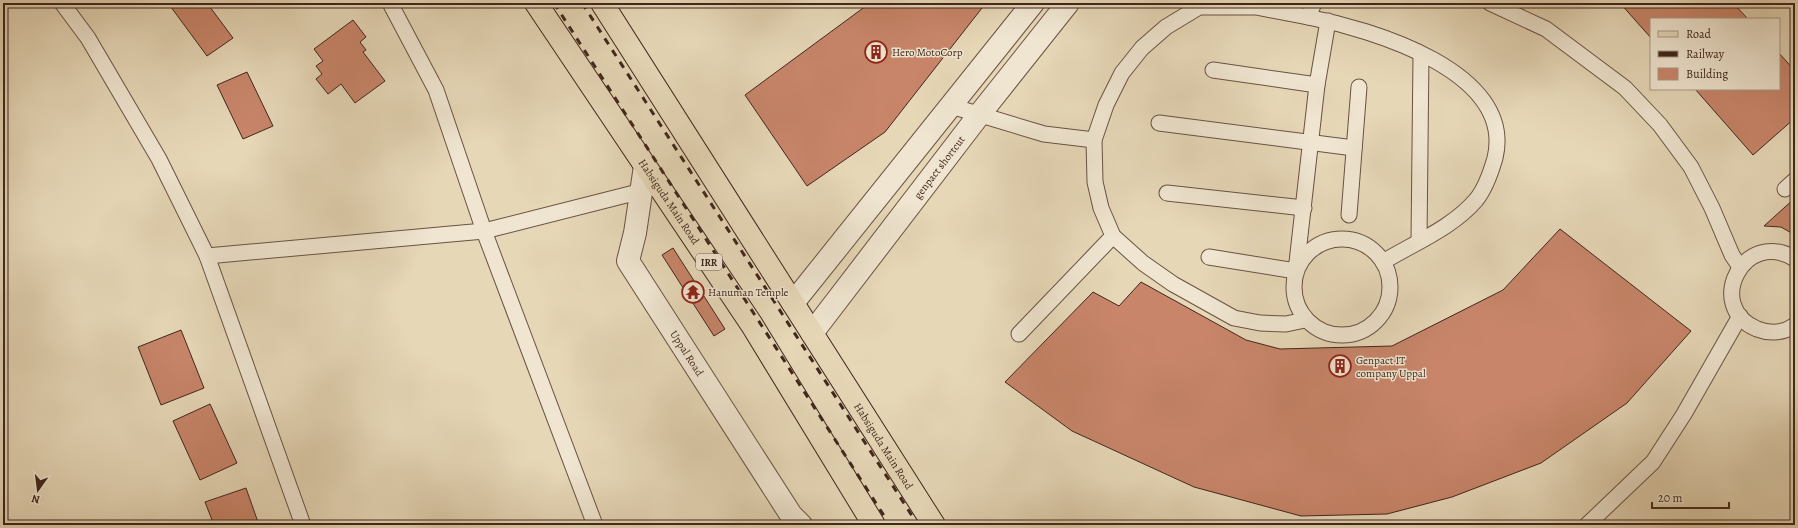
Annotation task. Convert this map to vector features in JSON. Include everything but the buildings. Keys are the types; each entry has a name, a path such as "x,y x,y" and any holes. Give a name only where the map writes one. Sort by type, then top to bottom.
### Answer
{"main road":[{"name":"Habsiguda Main Road","path":"536,3 752,325 874,525"},
{"name":"Habsiguda Main Road","path":"602,3 934,525"}],"street":[{"path":"793,303 1033,3"},
{"name":"genpact shortcut","path":"812,333 979,115 1068,3"},
{"name":"Uppal Road","path":"645,166 635,233 628,261 791,515 800,525"}],"lane":[{"path":"62,3 88,38 159,159 207,256 303,525"},
{"path":"390,3 436,90 484,231 595,525"},
{"path":"1308,18 1314,3"},
{"path":"1490,3 1508,7 1546,29 1625,88 1660,126 1691,167 1712,208 1732,255 1740,268"},
{"path":"1305,320 1286,324 1260,323 1234,318 1167,280 1143,263 1113,236 1101,208 1095,182 1094,140 1106,105 1122,73 1142,48 1195,5 1246,5 1328,21 1389,39 1446,67 1463,80 1479,96 1495,123 1496,152 1492,167 1477,199 1459,216 1383,262"},
{"path":"1296,272 1317,86 1328,21"},
{"path":"1419,240 1421,54"},
{"path":"1213,70 1317,86"},
{"path":"1349,215 1359,87"},
{"path":"951,106 1044,134 1094,140"},
{"path":"1159,123 1354,148"},
{"path":"207,256 484,231 642,191"},
{"path":"1167,193 1304,208"},
{"path":"1019,334 1113,236"},
{"path":"1338,239 1353,240 1367,246 1379,256 1383,262 1387,269 1391,284 1390,299 1384,313 1374,324 1361,332 1347,336 1331,335 1317,329 1305,320 1297,307 1293,292 1294,277 1296,272 1300,262 1310,251 1323,242 1338,239"},
{"path":"1795,259 1788,254 1776,251 1762,252 1750,258 1740,268 1734,278 1731,291 1733,304 1740,316 1749,326 1762,331 1776,332 1789,329 1795,325"},
{"path":"1209,257 1296,272"},
{"path":"1587,525 1653,462 1684,414 1740,316"}],"railway":[{"path":"554,3 890,525"},
{"path":"582,3 918,525"}],"place":[{"name":"Hero MotoCorp","path":"876,52"},
{"name":"Hanuman Temple","path":"693,292"},
{"name":"Genpact IT company Uppal","path":"1340,366"}]}
